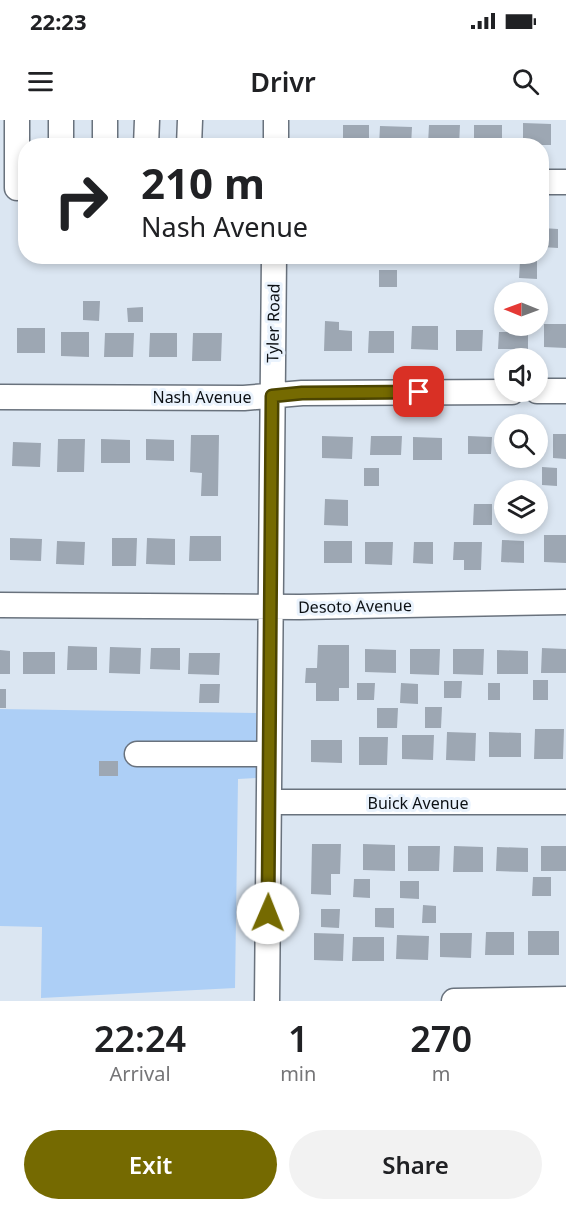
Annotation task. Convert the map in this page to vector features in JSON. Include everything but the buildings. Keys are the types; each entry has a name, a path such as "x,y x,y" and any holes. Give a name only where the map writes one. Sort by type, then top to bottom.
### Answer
{"street":[{"path":"14,188 17,120"},
{"path":"61,120 61,138"},
{"path":"105,120 105,138"},
{"path":"146,138 147,120"},
{"path":"189,138 190,120"},
{"path":"276,120 276,138"},
{"path":"549,183 566,182"},
{"name":"Tyler Road","path":"267,1001 274,264"},
{"path":"548,391 566,391"},
{"name":"Nash Avenue","path":"0,397 244,398 302,393 494,392"},
{"name":"Desoto Avenue","path":"0,605 270,607 566,602"},
{"path":"137,754 269,754"},
{"name":"Buick Avenue","path":"270,802 566,802"},
{"path":"454,1001 566,999"}],"shaded area":[{"path":"0,709 256,713 256,778 238,779 235,988 41,998 42,927 0,926"}],"route":[{"path":"268,913 272,396 302,393 419,392"}]}
